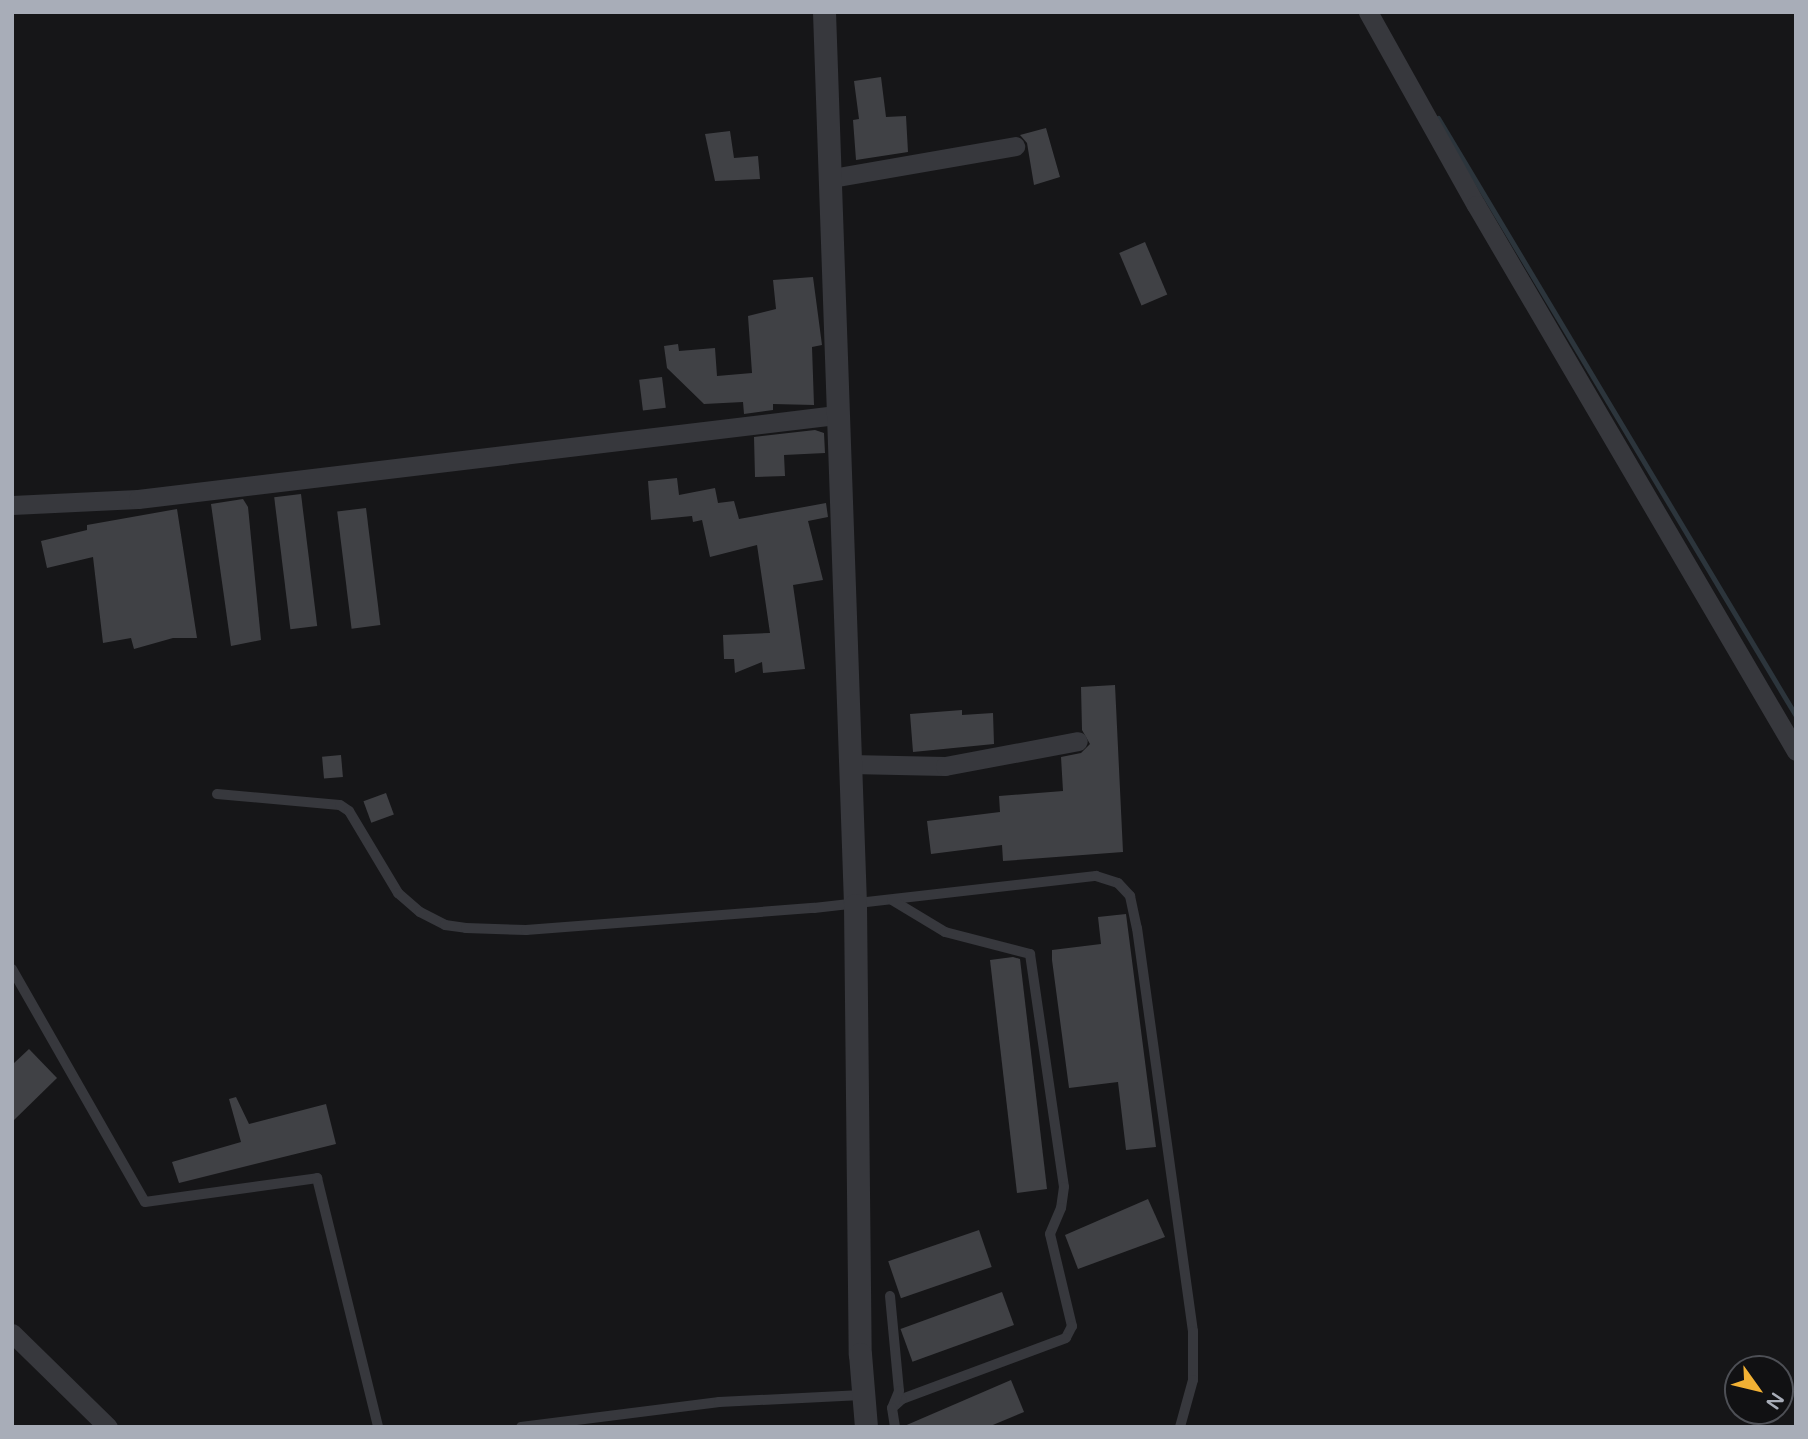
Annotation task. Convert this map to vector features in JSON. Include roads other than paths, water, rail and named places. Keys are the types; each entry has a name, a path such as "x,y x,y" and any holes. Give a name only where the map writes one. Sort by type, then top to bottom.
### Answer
{"street":[{"path":"824,12 832,178 836,415 855,905 862,1395 866,1427"},
{"path":"1368,12 1476,205 1796,751"},
{"path":"832,178 1015,145"},
{"path":"12,505 138,499 836,415"},
{"path":"850,764 945,766 1078,741"},
{"path":"12,1333 108,1427"}],"lane":[{"path":"217,794 340,806 349,811 398,893 445,925 526,930 855,905 1096,876 1118,883 1130,896 1193,1331 1194,1380 1180,1427"},
{"path":"892,900 945,932 1030,954 1063,1186 1061,1208 1050,1234 1072,1326 1066,1338 902,1399 892,1408"},
{"path":"12,969 145,1202 317,1178 378,1427"},
{"path":"890,1296 899,1391 892,1408 895,1427"},
{"path":"522,1427 719,1402 862,1395"}],"waterway":[{"path":"1438,118 1796,716"}]}
